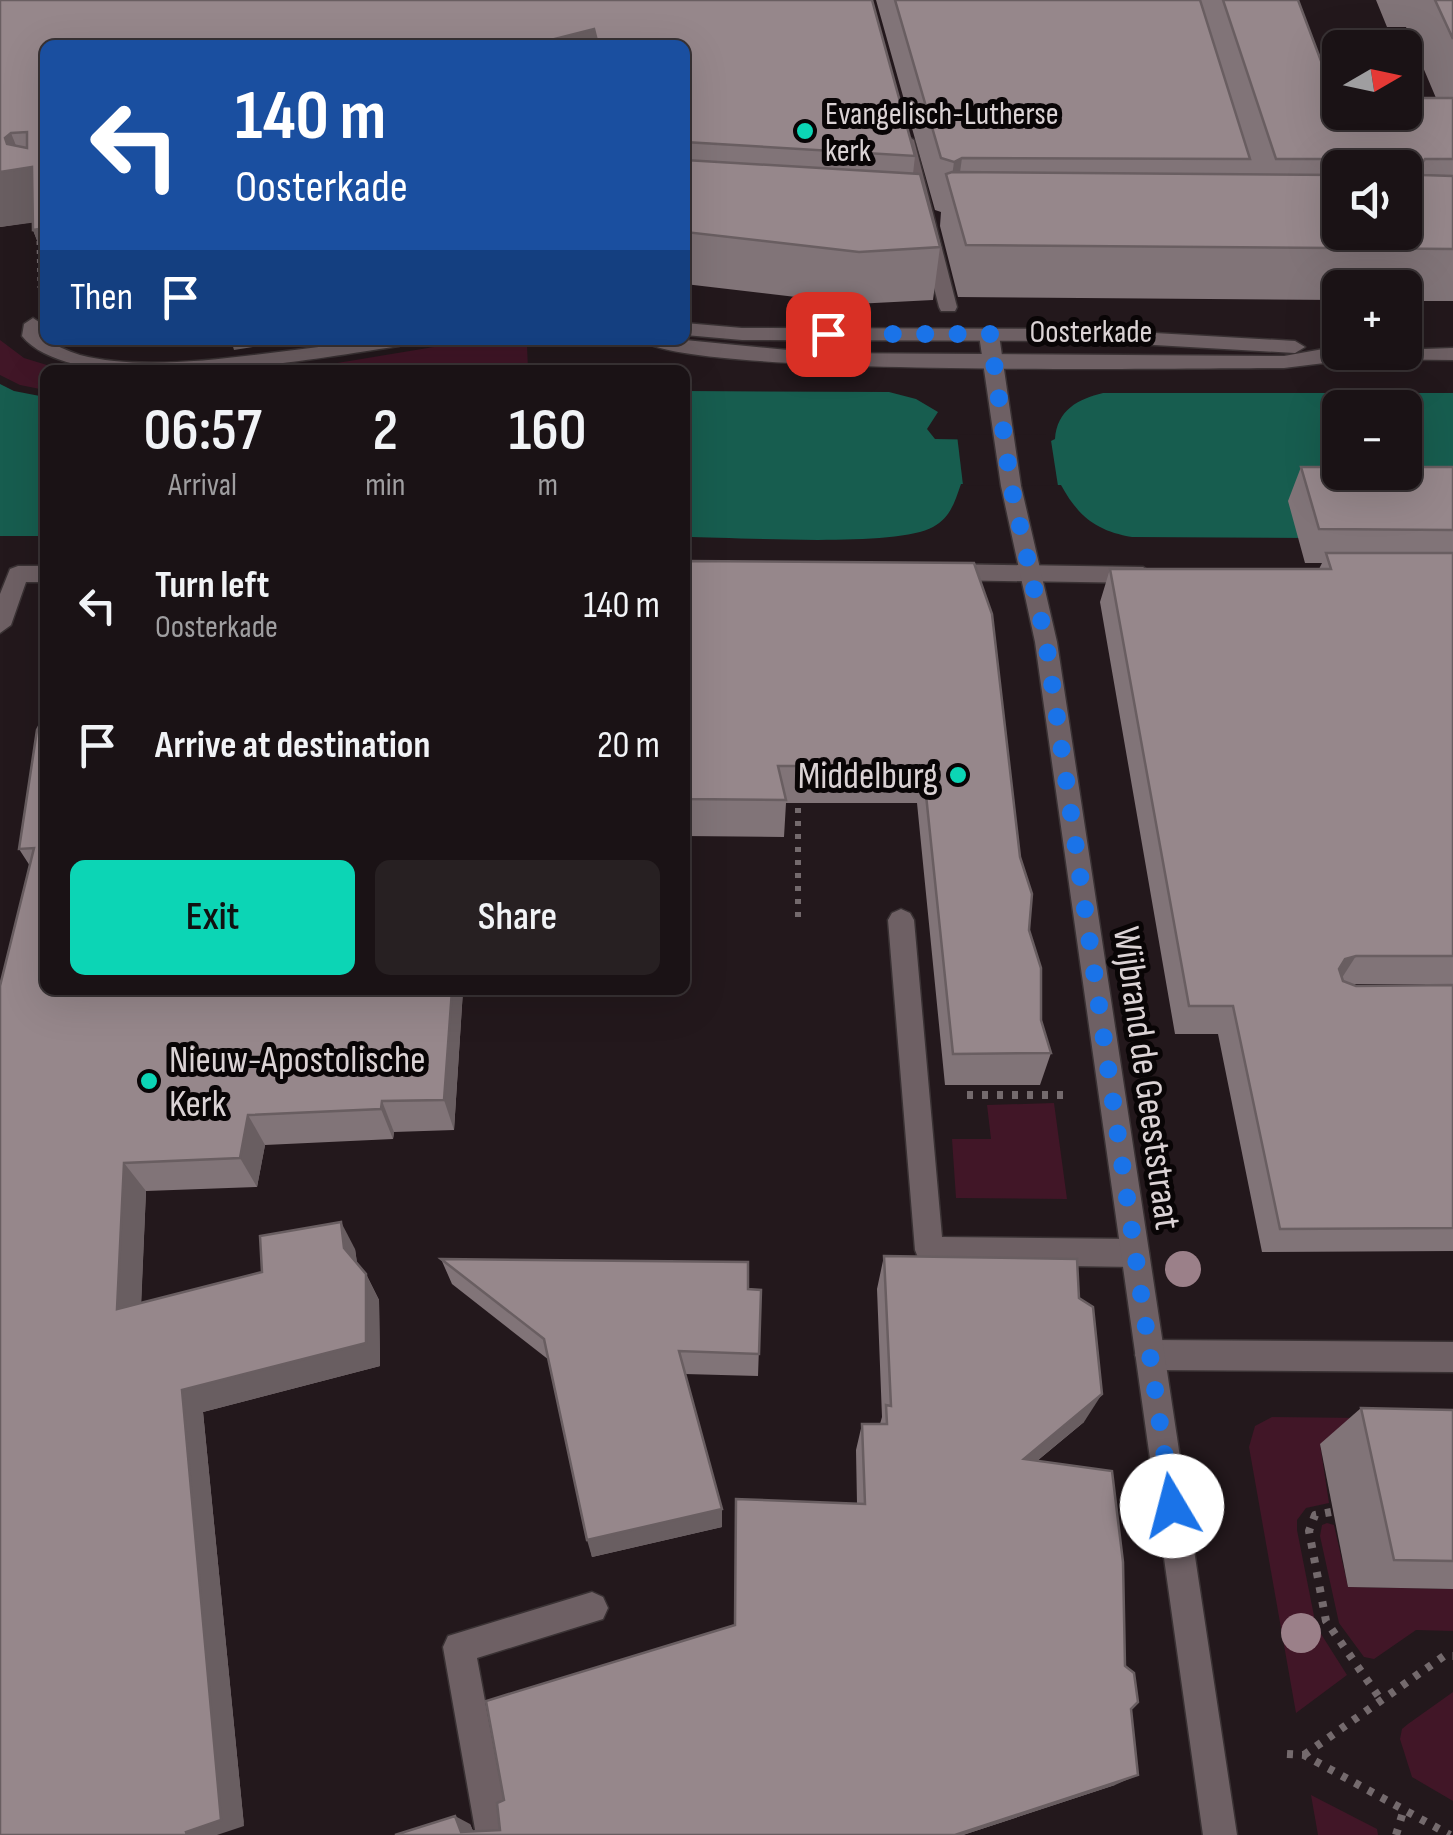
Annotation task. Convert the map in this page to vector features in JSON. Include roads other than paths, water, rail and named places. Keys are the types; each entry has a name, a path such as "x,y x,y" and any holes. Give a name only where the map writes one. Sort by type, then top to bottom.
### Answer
{"street":[{"path":"902,128 948,306"},
{"path":"36,310 32,336 40,342"},
{"name":"Oosterkade","path":"690,329 742,334 1151,337 1322,350"},
{"name":"Wijbrand de Geeststraat","path":"990,334 1011,486 1046,642 1220,1835"},
{"path":"43,345 75,360 110,363 230,363 362,345"},
{"name":"Oosterkade","path":"687,345 763,356 1284,362 1322,357"},
{"name":"Oosterkade","path":"1422,354 1453,354"},
{"path":"927,572 1157,575"},
{"path":"0,626 18,574 40,574"},
{"path":"901,920 929,1250 1135,1253"},
{"path":"1150,1355 1453,1357"},
{"path":"493,1835 459,1647 592,1608"}],"place":[{"name":"Evangelisch-Lutherse kerk","path":"805,131"},
{"name":"Middelburg","path":"958,775"},
{"name":"Nieuw-Apostolische Kerk","path":"149,1081"}]}
